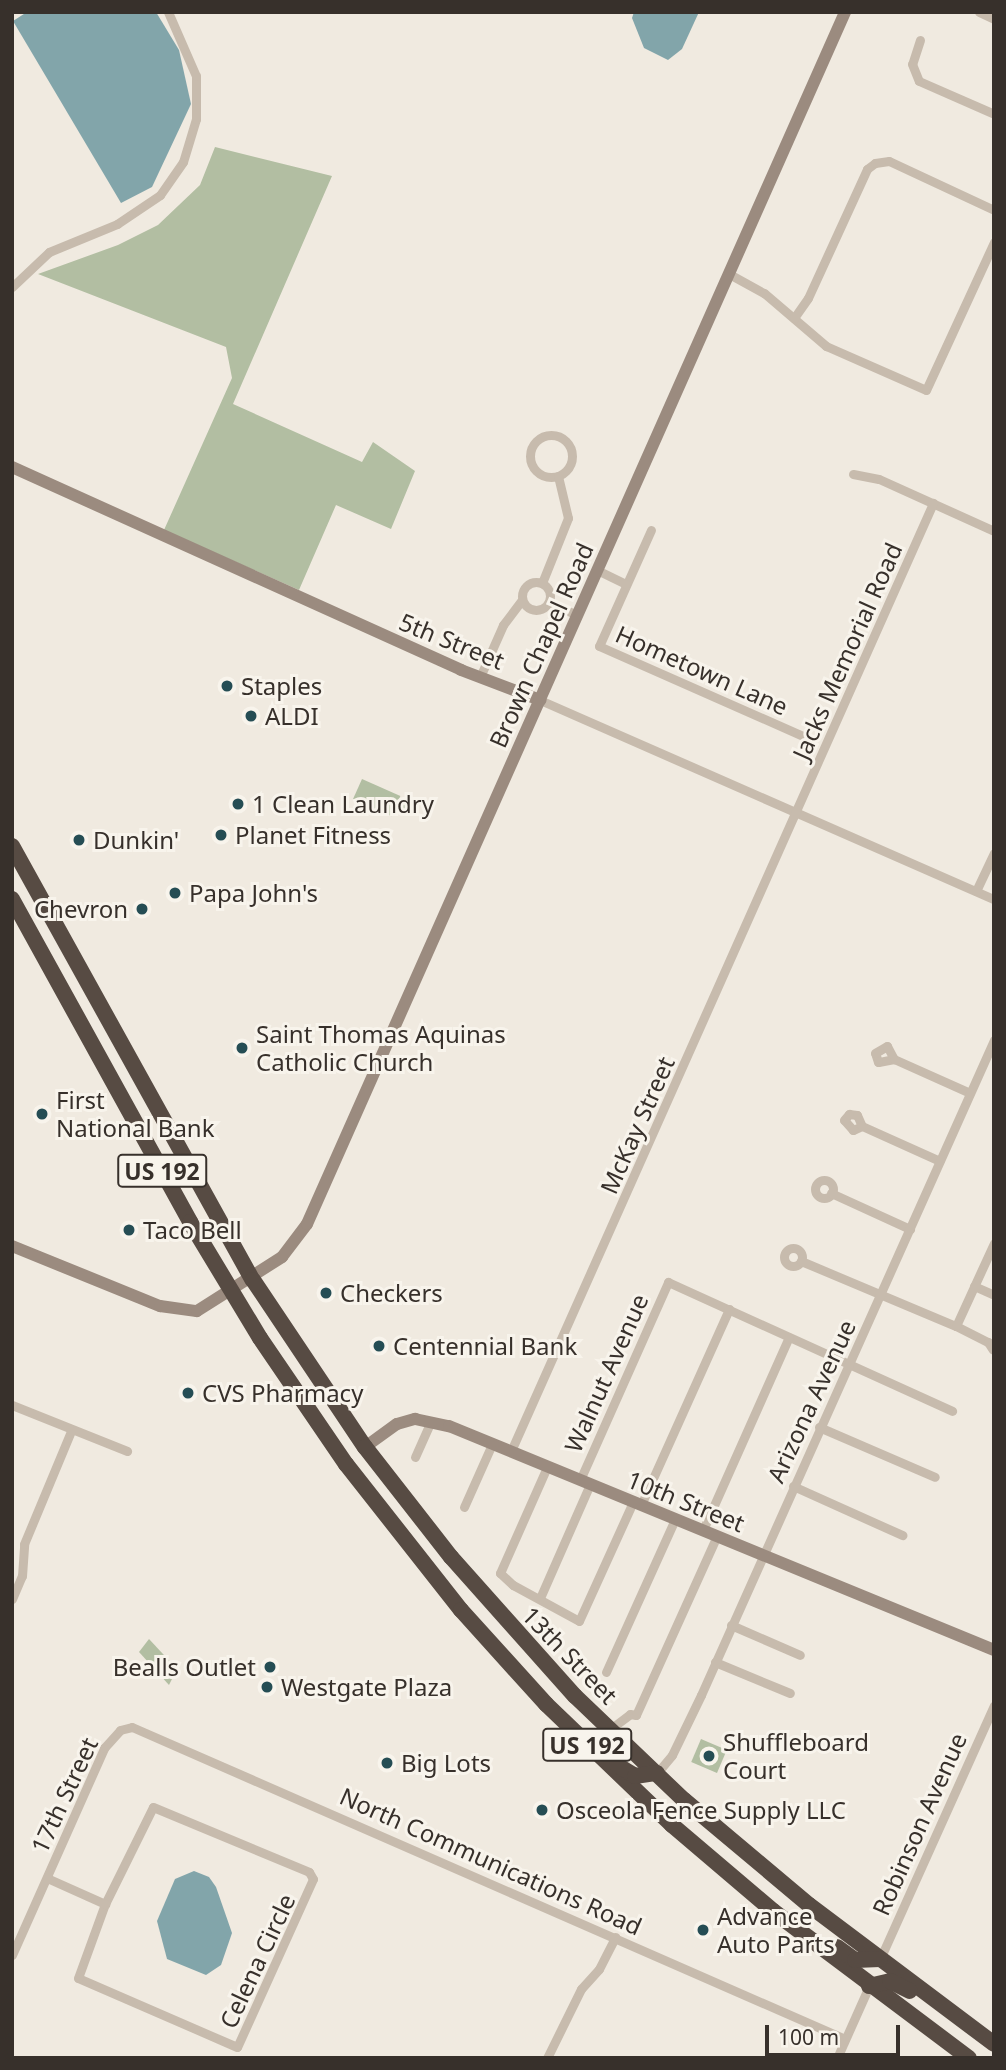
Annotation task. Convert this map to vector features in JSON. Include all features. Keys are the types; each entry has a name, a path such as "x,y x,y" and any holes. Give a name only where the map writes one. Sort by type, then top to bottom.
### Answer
{"highway":[{"name":"US 192","path":"12,846 253,1280"},
{"path":"12,894 30,911 51,917"},
{"name":"US 192","path":"12,899 232,1293"},
{"path":"28,928 52,936 80,984 94,994"},
{"name":"13th Street","path":"253,1280 365,1447 481,1594 610,1730 741,1849 880,1959 994,2044"},
{"name":"13th Street","path":"232,1293 323,1433 403,1538 461,1610 591,1748 639,1795 723,1869 869,1986 968,2058"},
{"path":"591,1748 608,1755 635,1776 657,1773"},
{"path":"639,1795 658,1789 724,1847 741,1849"},
{"path":"723,1869 755,1884 855,1960 880,1959"},
{"path":"869,1986 882,1981 898,1983 951,2023 960,2018"}],"street":[{"path":"12,287 49,252 117,224 160,195 183,162 196,119 196,76 168,12"},
{"name":"Brown Chapel Road","path":"12,1246 160,1306 197,1311 253,1280 282,1257 307,1224 731,275 845,12"},
{"path":"979,12 994,19"},
{"path":"920,40 912,64 919,80 994,114"},
{"path":"794,318 808,298 867,169 874,163 889,161 994,210"},
{"path":"731,275 764,293 826,346 926,390 994,242"},
{"path":"543,436 562,439 570,449 571,462 558,476 543,475 530,459 532,445 543,436"},
{"name":"5th Street","path":"12,467 480,677 540,700 994,900"},
{"path":"853,474 869,475 994,531"},
{"path":"542,583 568,518 558,476"},
{"name":"Jacks Memorial Road","path":"797,814 933,503"},
{"name":"Hometown Lane","path":"651,530 599,646 812,740"},
{"name":"Hometown Lane","path":"597,570 626,584"},
{"path":"480,677 503,625 522,600 528,584 542,583"},
{"path":"542,583 549,591 549,602"},
{"path":"522,600 536,610 549,602"},
{"path":"549,602 577,615"},
{"name":"McKay Street","path":"511,1451 797,814"},
{"path":"976,891 994,853"},
{"name":"Arizona Avenue","path":"657,1773 672,1755 715,1662 994,1040"},
{"path":"894,1059 970,1093"},
{"path":"862,1126 940,1161"},
{"path":"831,1193 910,1229"},
{"path":"956,1326 994,1243"},
{"path":"801,1261 956,1326 988,1342 993,1350"},
{"name":"Walnut Avenue","path":"540,1598 668,1282 729,1309"},
{"path":"974,1286 994,1295"},
{"path":"547,1466 500,1573 579,1622 729,1309 952,1411"},
{"path":"703,1530 789,1337"},
{"path":"12,1405 71,1431 127,1451"},
{"path":"415,1457 431,1420"},
{"name":"10th Street","path":"365,1447 397,1424 431,1420 994,1650"},
{"path":"820,1427 935,1477"},
{"path":"12,1599 22,1576 24,1544 71,1431"},
{"path":"464,1507 492,1444"},
{"path":"793,1486 902,1535"},
{"path":"606,1672 675,1519"},
{"path":"610,1730 630,1714 636,1715 717,1536"},
{"path":"732,1625 800,1655"},
{"path":"715,1662 790,1692"},
{"name":"Robinson Avenue","path":"880,1959 994,1705"},
{"name":"North Communications Road","path":"120,1730 144,1729 845,2039"},
{"name":"17th Street","path":"12,1955 104,1748 120,1730"},
{"name":"Celena Circle","path":"153,1807 309,1872 313,1879 243,2043 232,2048 82,1983 77,1972 105,1904 153,1807"},
{"path":"47,1878 105,1904"},
{"path":"547,2058 581,1989 599,1969 615,1937"},
{"path":"836,2058 869,1986"}],"green space":[{"path":"215,147 332,176 233,404 362,462 373,442 415,471 391,529 336,505 299,590 164,530 232,378 226,347 38,274 118,245 158,225 200,185"},
{"path":"362,779 400,796 391,816 353,799"},
{"path":"406,798 412,798 417,806 415,812 406,814 401,809 401,803"},
{"path":"149,1639 177,1669 169,1685 139,1652"},
{"name":"Shuffleboard Court","path":"701,1739 727,1750 717,1773 691,1762"}],"water":[{"path":"27,12 156,12 179,50 191,104 152,187 121,203 13,21"},
{"path":"634,12 699,12 682,49 668,60 644,48 632,18"},
{"path":"194,1871 209,1877 216,1887 232,1933 221,1965 206,1975 167,1959 157,1921 175,1879"}],"place":[{"name":"Staples","path":"227,686"},
{"name":"ALDI","path":"251,716"},
{"name":"1 Clean Laundry","path":"238,804"},
{"name":"Planet Fitness","path":"221,835"},
{"name":"Dunkin'","path":"79,840"},
{"name":"Papa John's","path":"175,893"},
{"name":"Chevron","path":"142,909"},
{"name":"Saint Thomas Aquinas Catholic Church","path":"242,1048"},
{"name":"First National Bank","path":"42,1114"},
{"name":"Taco Bell","path":"129,1230"},
{"name":"Checkers","path":"326,1293"},
{"name":"Centennial Bank","path":"379,1346"},
{"name":"CVS Pharmacy","path":"188,1393"},
{"name":"Bealls Outlet","path":"270,1667"},
{"name":"Westgate Plaza","path":"267,1687"},
{"name":"Shuffleboard Court","path":"709,1756"},
{"name":"Big Lots","path":"387,1763"},
{"name":"Osceola Fence Supply LLC","path":"542,1810"},
{"name":"Advance Auto Parts","path":"703,1930"}]}
